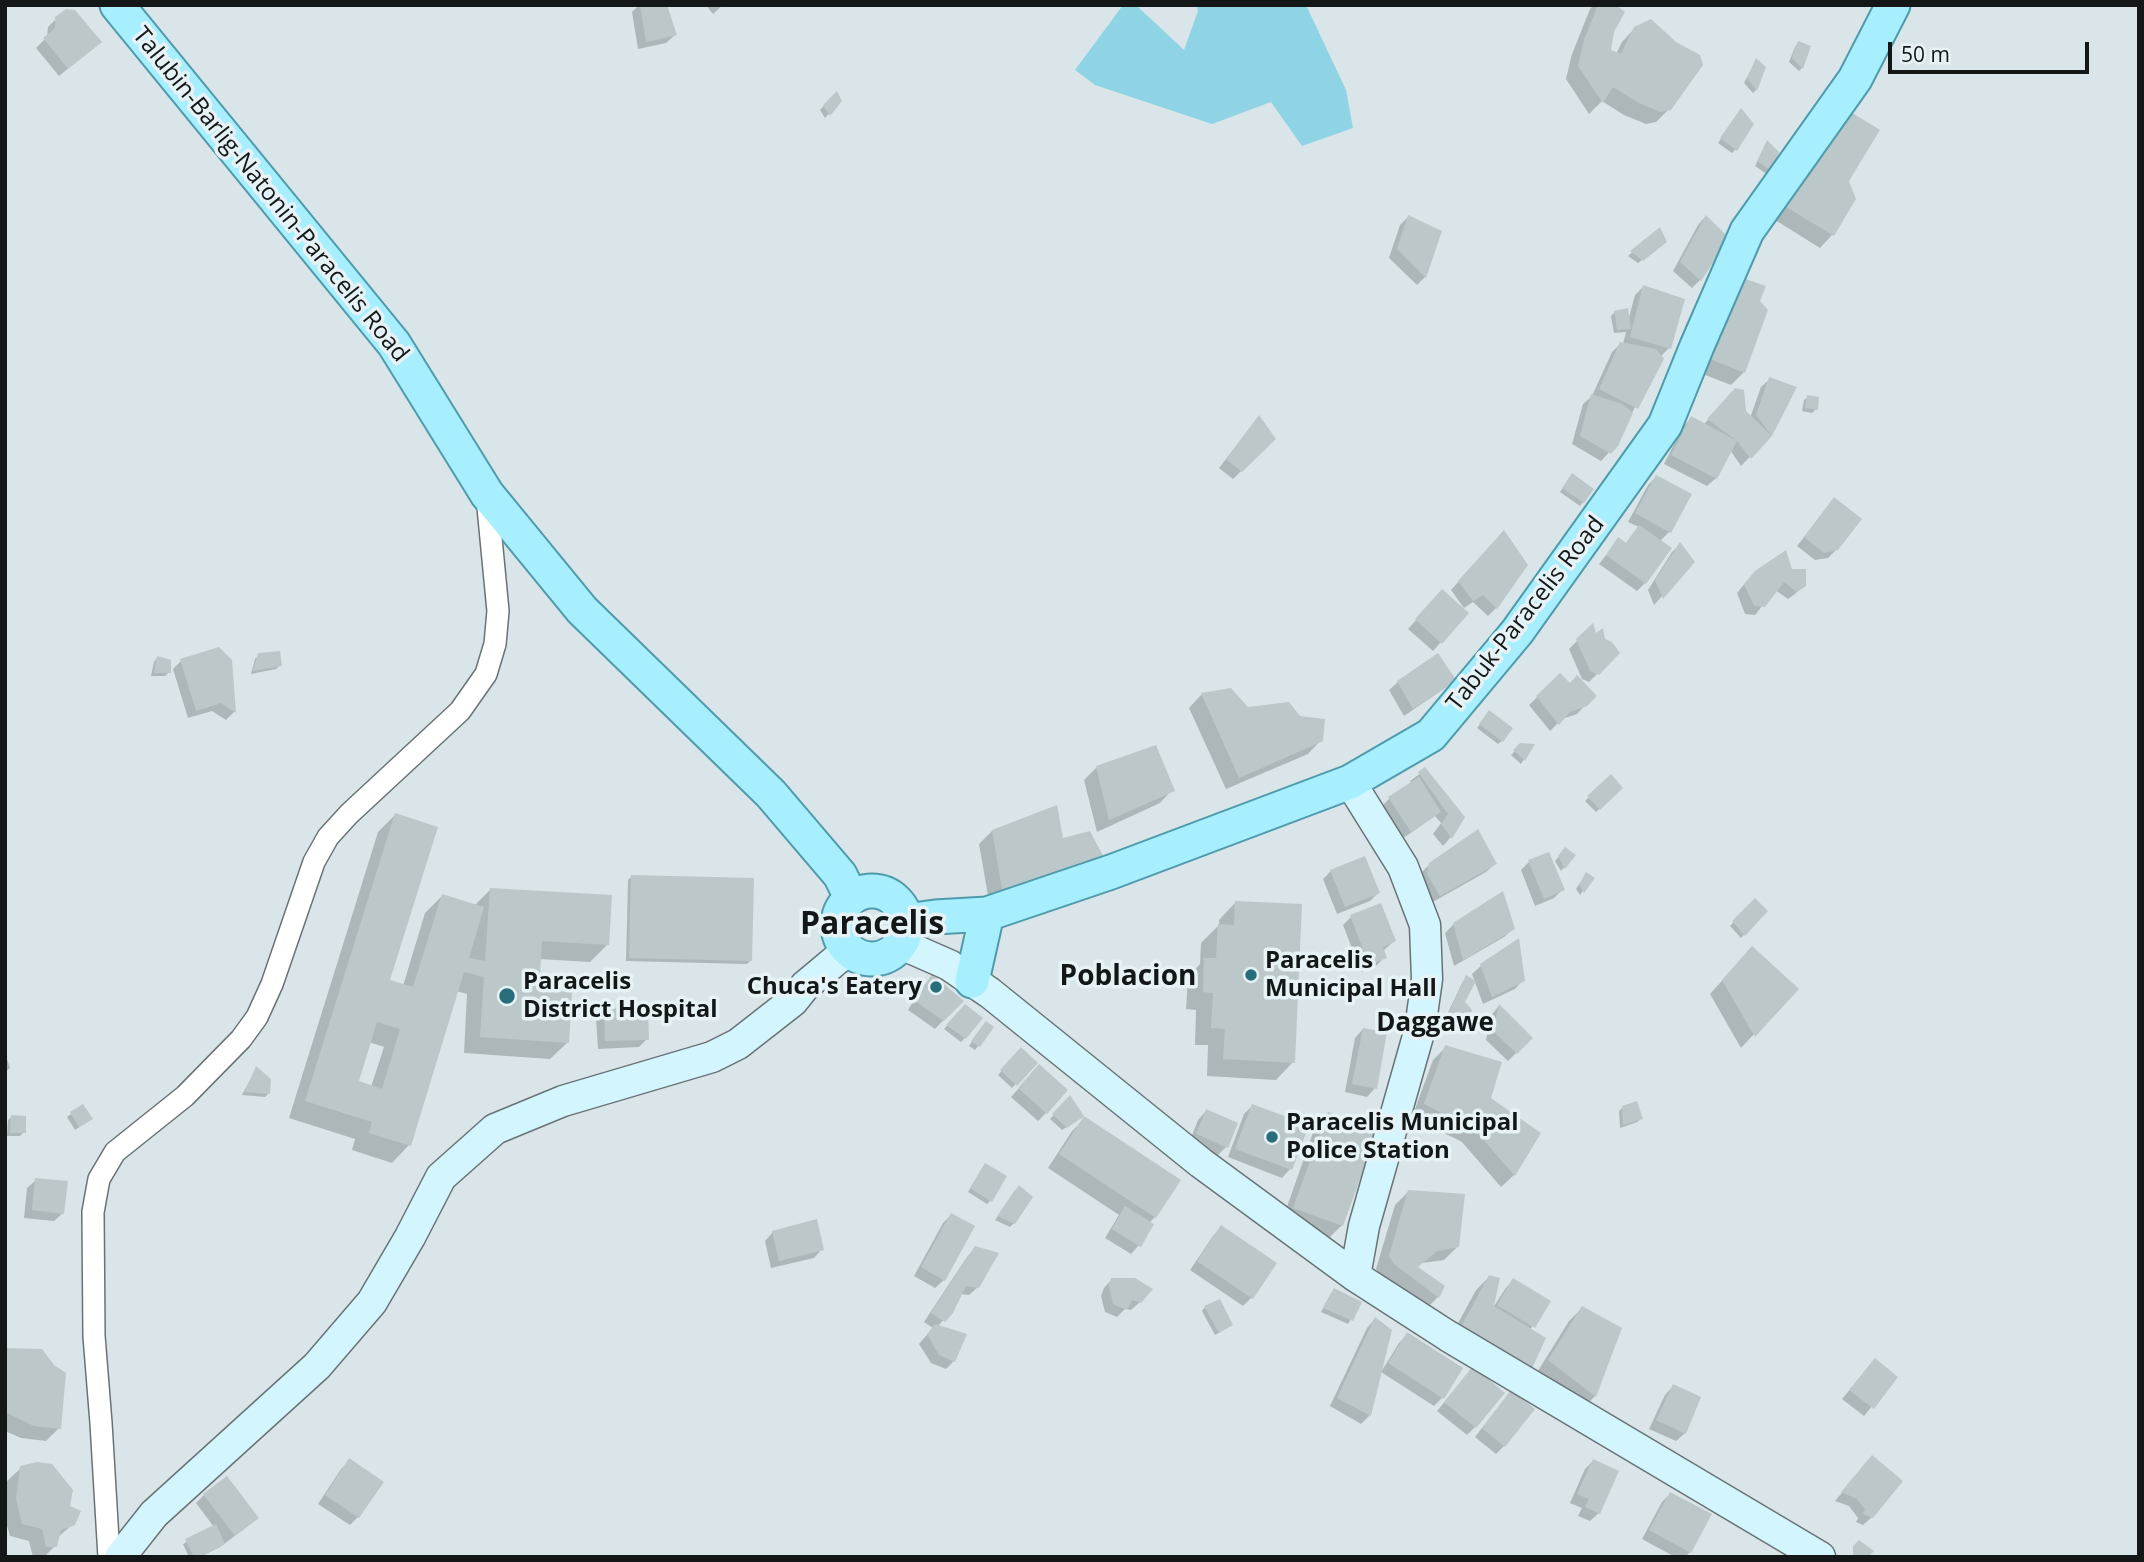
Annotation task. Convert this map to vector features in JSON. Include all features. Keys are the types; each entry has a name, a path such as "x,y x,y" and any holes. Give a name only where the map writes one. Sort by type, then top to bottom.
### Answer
{"main road":[{"name":"Talubin-Barlig-Natonin-Paracelis Road","path":"117,5 394,344 487,494 582,610 771,794 840,875 851,897"},
{"name":"Tabuk-Paracelis Road","path":"903,933 935,917 987,914 1111,872 1350,782 1432,735 1517,632 1665,425 1747,232 1855,79 1893,5"},
{"path":"864,891 879,891 892,896 902,907 903,933 890,955 876,959 861,958 848,950 839,938 837,923 841,908 851,897 864,891"},
{"path":"972,981 987,914"}],"street":[{"path":"109,1557 94,1336 93,1212 99,1178 115,1152 185,1096 241,1039 257,1017 272,984 314,862 328,837 460,710 486,674 495,644 498,611 487,494"},
{"path":"1350,782 1403,867 1425,925 1427,979 1420,1029 1368,1213 1355,1276"},
{"path":"903,933 990,993 1201,1163 1355,1276 1448,1336 1819,1557"},
{"path":"120,1557 154,1514 317,1366 372,1302 441,1177 495,1129 563,1101 712,1057 738,1044 793,1001 805,986 848,950"}],"shaded area":[{"path":"1123,5 1136,5 1184,50 1198,11 1196,5 1306,5 1346,90 1353,128 1302,146 1271,102 1212,124 1095,85 1075,70"}],"building":[{"path":"640,5 667,5 677,35 646,42"},
{"path":"1598,5 1616,5 1625,12 1614,32 1611,50 1621,54 1634,27 1651,19 1676,42 1700,55 1703,65 1671,110 1660,112 1613,87 1603,103 1578,66 1584,40"},
{"path":"66,9 75,10 102,42 68,69 43,38 55,28 55,17"},
{"path":"1798,41 1811,46 1803,69 1792,58"},
{"path":"1756,58 1766,67 1757,91 1747,78"},
{"path":"837,91 842,101 830,116 823,105"},
{"path":"1838,104 1880,130 1849,181 1856,199 1834,236 1778,202"},
{"path":"1741,108 1754,124 1737,151 1720,138"},
{"path":"1767,140 1779,152 1773,172 1757,161"},
{"path":"1408,215 1442,231 1426,278 1397,249"},
{"path":"1706,215 1729,238 1701,281 1680,262"},
{"path":"1660,227 1667,242 1643,261 1630,251"},
{"path":"1737,276 1766,286 1760,301 1768,310 1745,373 1707,358"},
{"path":"1643,285 1685,299 1671,349 1630,337"},
{"path":"1628,308 1631,329 1617,330 1614,311"},
{"path":"1620,342 1656,349 1664,359 1638,409 1599,389"},
{"path":"1769,377 1797,387 1772,436 1756,415"},
{"path":"1735,388 1744,390 1746,411 1772,436 1751,459 1737,441 1707,419"},
{"path":"1591,394 1622,404 1633,413 1618,446 1611,454 1580,436"},
{"path":"1807,395 1819,397 1818,410 1805,408"},
{"path":"1259,415 1276,439 1242,472 1226,459"},
{"path":"1691,416 1737,441 1717,479 1671,455"},
{"path":"1572,473 1594,489 1584,503 1562,488"},
{"path":"1656,475 1692,494 1671,533 1635,513"},
{"path":"1834,497 1862,519 1838,550 1824,553 1804,537"},
{"path":"1639,525 1672,548 1646,584 1606,555 1618,537 1626,543"},
{"path":"1504,530 1528,565 1497,609 1483,595 1473,601 1458,581"},
{"path":"1680,542 1695,562 1663,599 1655,580"},
{"path":"1786,550 1792,569 1806,569 1806,586 1797,592 1784,582 1765,607 1754,606 1744,584 1755,571"},
{"path":"1442,589 1469,613 1442,644 1415,619"},
{"path":"1593,623 1596,633 1603,628 1605,639 1612,642 1620,653 1599,675 1590,671 1576,639"},
{"path":"219,647 232,660 236,713 221,703 196,711 180,659"},
{"path":"280,651 282,666 253,671 258,653"},
{"path":"1438,653 1456,680 1413,709 1397,681"},
{"path":"157,656 171,660 171,673 154,673"},
{"path":"1560,673 1570,683 1577,675 1597,696 1587,706 1570,712 1559,725 1536,696"},
{"path":"1231,688 1248,707 1289,702 1300,716 1325,719 1323,741 1239,778 1201,693"},
{"path":"1489,710 1513,728 1503,742 1479,724"},
{"path":"1520,743 1535,744 1525,761 1513,750"},
{"path":"1156,745 1175,791 1109,820 1096,766"},
{"path":"1425,767 1465,817 1452,839 1441,824 1448,814 1418,772"},
{"path":"1611,774 1623,788 1600,810 1587,796"},
{"path":"1419,777 1441,812 1411,832 1388,797"},
{"path":"1057,805 1063,838 1090,831 1110,869 1002,889 992,830"},
{"path":"395,813 438,827 390,980 413,987 442,894 484,907 469,958 485,961 490,888 612,895 609,945 542,941 539,990 572,992 569,1043 480,1037 484,977 464,972 411,1146 369,1133 372,1122 305,1101","holes":["377,1022 400,1029 382,1089 359,1081"]},
{"path":"1478,829 1497,864 1440,896 1427,874 1429,863"},
{"path":"1565,847 1576,855 1565,869 1558,856"},
{"path":"1549,852 1565,890 1544,899 1528,860"},
{"path":"1365,856 1380,893 1345,907 1330,870"},
{"path":"1586,872 1595,878 1584,893 1579,885"},
{"path":"631,875 754,878 752,961 629,958"},
{"path":"1503,891 1515,929 1463,960 1453,923"},
{"path":"1755,898 1768,911 1745,936 1732,921"},
{"name":"Paracelis Municipal Hall","path":"1235,901 1302,904 1295,1063 1223,1059 1225,1029 1211,1028 1213,993 1203,992 1204,958 1216,958 1218,924 1234,925"},
{"path":"1381,903 1396,941 1383,947 1387,958 1369,965 1350,915"},
{"path":"1519,938 1525,981 1492,997 1480,964"},
{"path":"1752,946 1799,989 1755,1037 1722,980"},
{"name":"Chuca's Eatery","path":"932,974 964,1001 944,1021 915,1001"},
{"path":"1466,975 1476,981 1465,1002 1472,1010 1465,1025 1449,1013"},
{"path":"965,1004 983,1018 966,1039 946,1025"},
{"path":"1499,1004 1533,1038 1517,1054 1493,1031"},
{"path":"648,1007 649,1040 605,1041 604,1009"},
{"path":"986,1021 994,1027 980,1047 971,1041"},
{"path":"1363,1028 1387,1032 1377,1089 1352,1084"},
{"path":"1445,1045 1502,1062 1491,1098 1541,1133 1515,1176 1475,1130 1424,1104"},
{"path":"1021,1047 1038,1063 1017,1086 1000,1070"},
{"path":"1039,1064 1068,1090 1047,1114 1018,1088"},
{"path":"256,1066 271,1079 270,1094 245,1092"},
{"path":"1070,1095 1084,1116 1067,1128 1052,1114"},
{"path":"1637,1101 1643,1119 1623,1125 1622,1106"},
{"path":"83,1104 93,1119 79,1127 70,1112"},
{"name":"Paracelis Municipal Police Station","path":"1252,1104 1309,1125 1292,1170 1235,1149"},
{"path":"1206,1109 1238,1123 1228,1148 1196,1134"},
{"path":"1328,1112 1378,1130 1343,1226 1293,1208"},
{"path":"11,1115 26,1116 26,1133 10,1133"},
{"path":"1084,1116 1181,1180 1156,1218 1059,1154"},
{"path":"985,1163 1007,1176 992,1202 970,1188"},
{"path":"35,1178 68,1181 64,1214 32,1210"},
{"path":"1019,1185 1033,1197 1015,1224 997,1216"},
{"path":"1408,1190 1465,1194 1459,1247 1437,1251 1418,1267 1445,1286 1439,1298 1394,1264 1389,1256"},
{"path":"1125,1206 1154,1224 1141,1247 1112,1229"},
{"path":"951,1213 975,1226 945,1281 921,1267"},
{"path":"817,1219 824,1250 779,1261 772,1231"},
{"path":"1221,1225 1277,1263 1253,1299 1197,1261"},
{"path":"975,1246 999,1253 979,1288 966,1286 953,1313 945,1322 931,1313"},
{"path":"1489,1275 1500,1278 1494,1306 1546,1338 1529,1375 1460,1329"},
{"path":"1111,1278 1135,1278 1153,1289 1141,1303 1132,1300 1127,1310 1113,1304 1109,1286"},
{"path":"1513,1278 1551,1301 1535,1328 1497,1305"},
{"path":"1334,1288 1362,1302 1353,1321 1323,1308"},
{"path":"1220,1299 1233,1325 1219,1333 1204,1306"},
{"path":"1582,1306 1622,1328 1596,1397 1548,1360"},
{"path":"1375,1317 1392,1330 1371,1416 1337,1398"},
{"path":"935,1324 967,1334 955,1362 939,1355 927,1334"},
{"path":"1407,1332 1463,1368 1444,1399 1388,1363"},
{"path":"6,1348 42,1349 54,1365 66,1373 61,1429 34,1426 5,1412"},
{"path":"1875,1358 1898,1377 1874,1409 1849,1390"},
{"path":"1473,1366 1505,1393 1476,1428 1444,1402"},
{"path":"1673,1384 1701,1397 1686,1434 1656,1420"},
{"path":"1511,1390 1535,1409 1505,1447 1482,1428"},
{"path":"1872,1455 1903,1481 1873,1518 1863,1514 1865,1509 1857,1499 1841,1492"},
{"path":"349,1458 384,1482 359,1518 325,1495"},
{"path":"1593,1459 1619,1471 1600,1514 1585,1507 1589,1499 1577,1494"},
{"path":"37,1462 52,1464 73,1490 70,1506 81,1511 75,1525 61,1530 57,1547 46,1547 42,1529 22,1524 16,1499 20,1466"},
{"path":"227,1476 259,1518 235,1536 203,1494"},
{"path":"1670,1492 1712,1514 1691,1553 1649,1530"},
{"path":"216,1524 225,1544 194,1557 185,1539"},
{"path":"1859,1540 1874,1551 1868,1557 1856,1557 1853,1554 1853,1546"}],"place":[{"name":"Paracelis Municipal Hall","path":"1251,975"},
{"name":"Chuca's Eatery","path":"936,987"},
{"name":"Paracelis District Hospital","path":"507,996"},
{"name":"Paracelis Municipal Police Station","path":"1272,1137"}],"district":[{"name":"Paracelis","path":"872,925"},
{"name":"Poblacion","path":"1128,977"},
{"name":"Daggawe","path":"1435,1024"}]}
